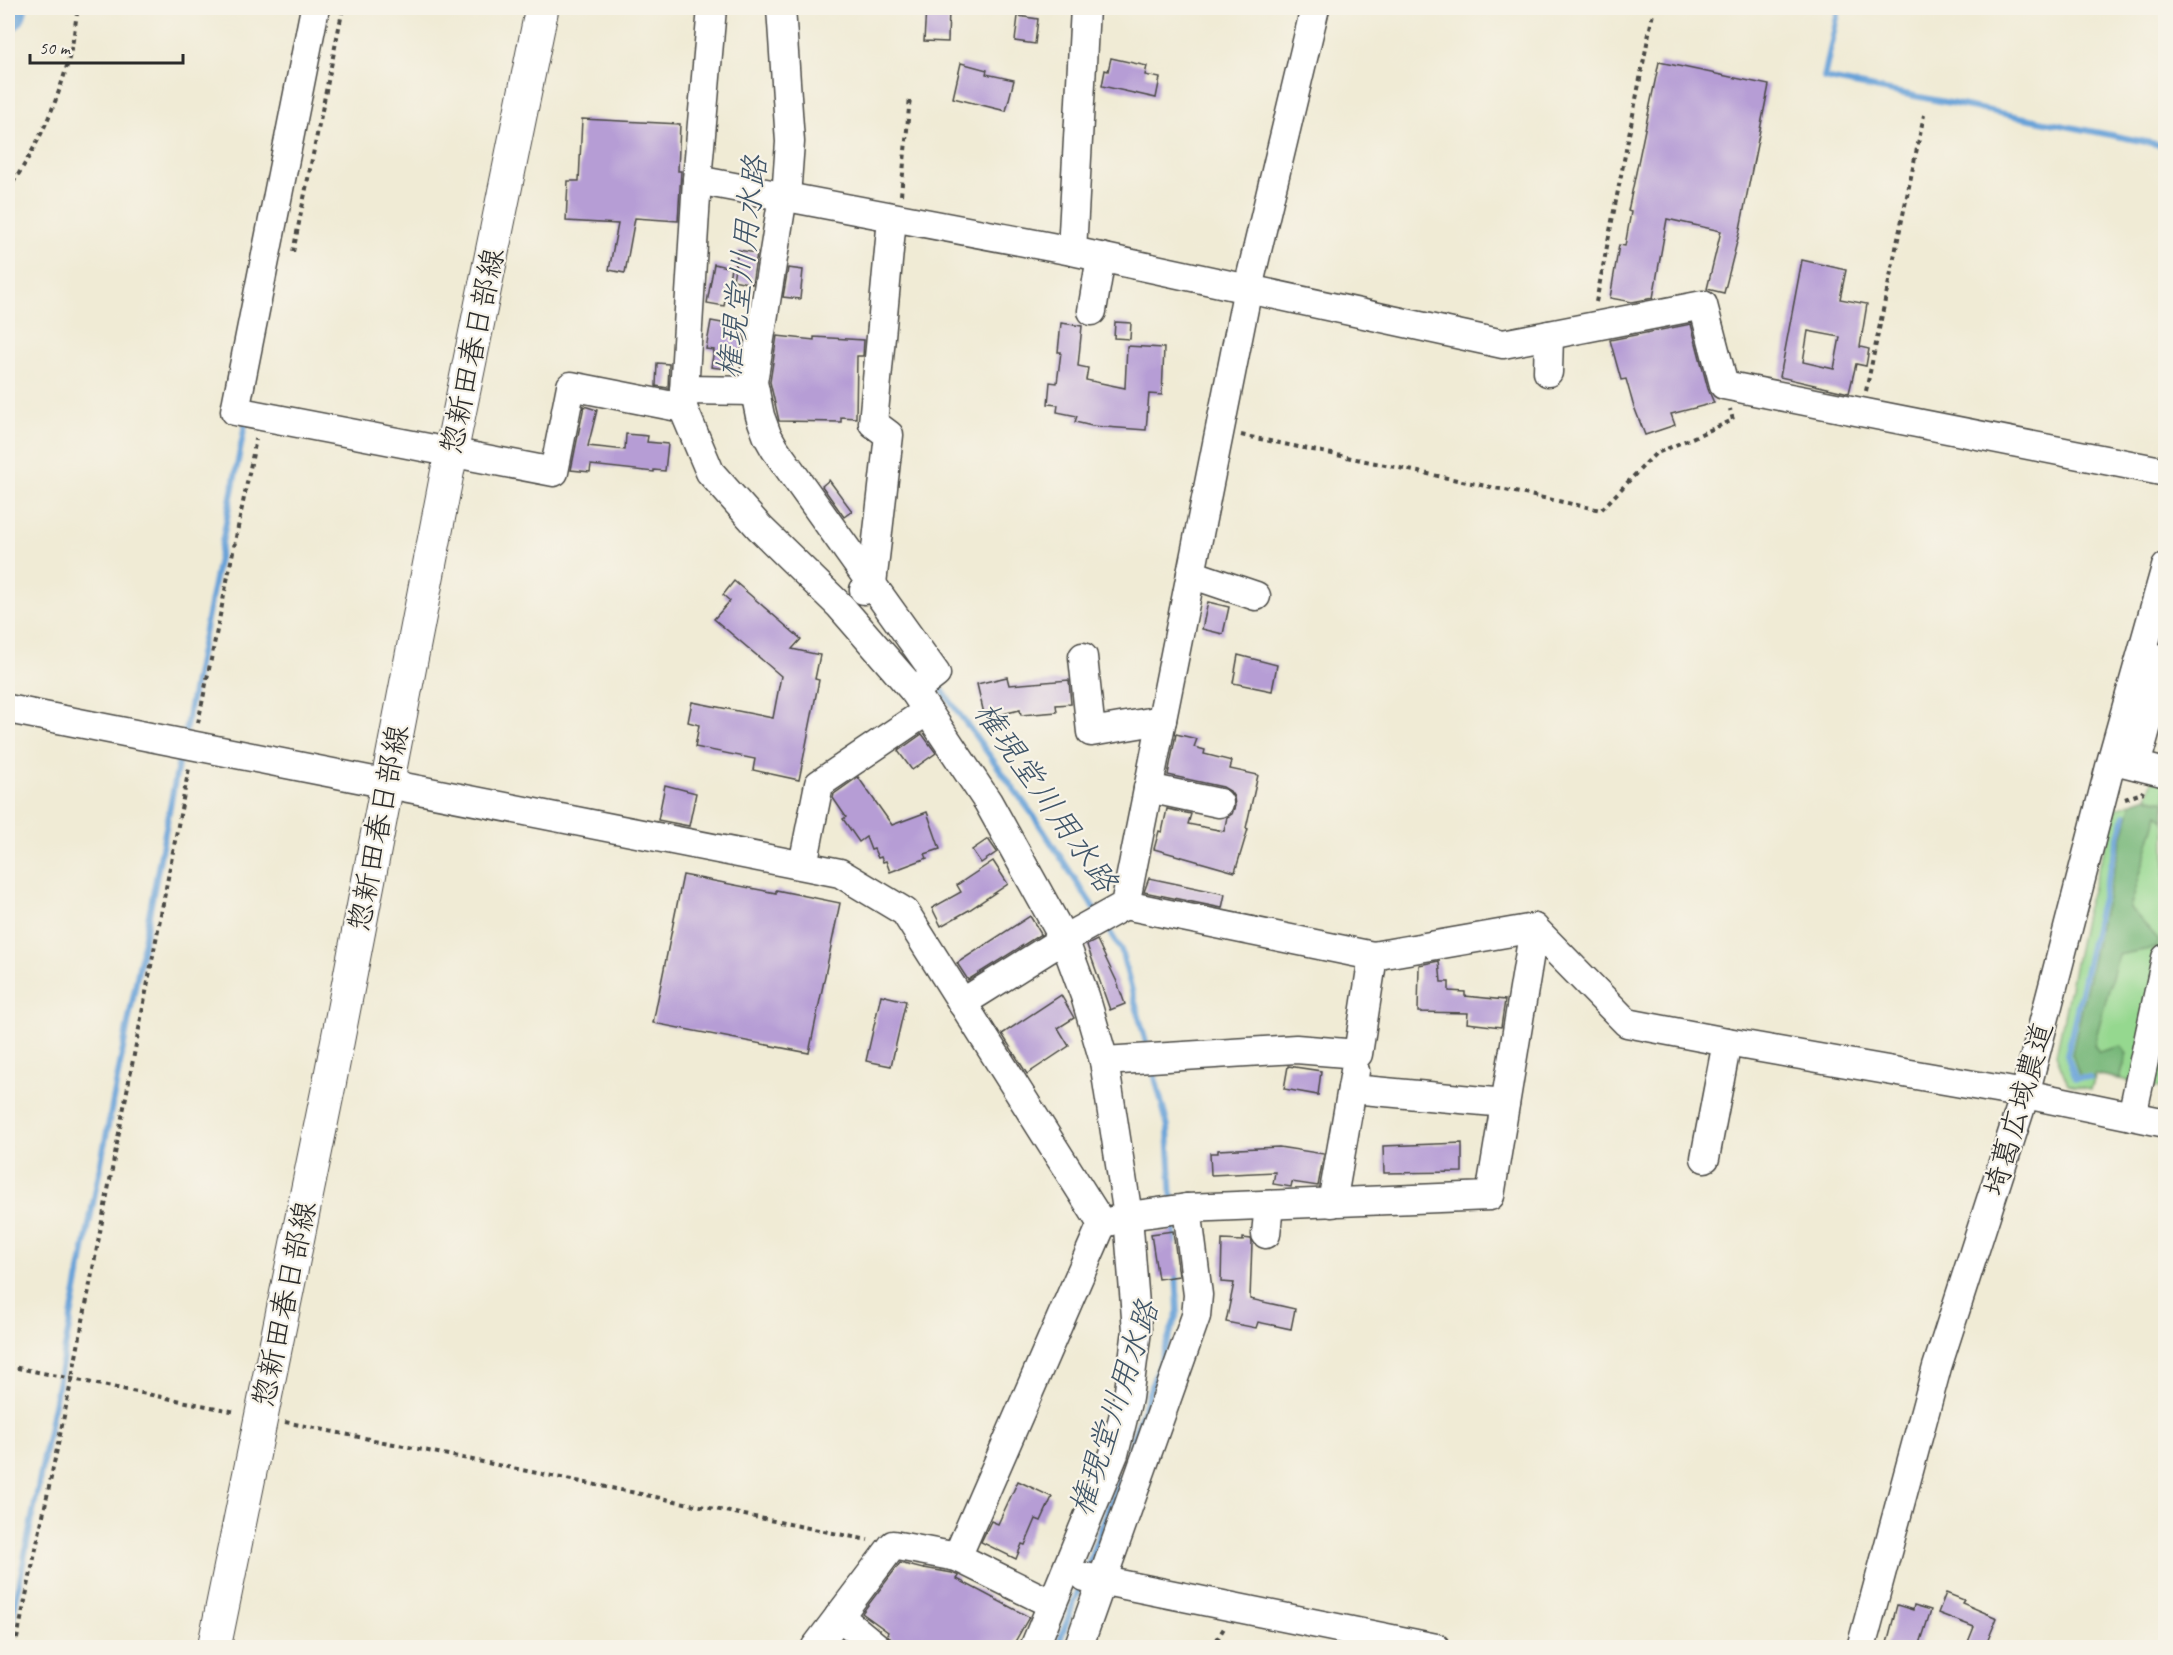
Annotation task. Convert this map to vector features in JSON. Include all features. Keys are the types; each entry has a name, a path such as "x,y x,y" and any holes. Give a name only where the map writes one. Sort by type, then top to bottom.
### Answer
{"main road":[{"name":"惣新田春日部線","path":"214,1647 329,1085 451,453 542,8"}],"street":[{"path":"315,8 235,411 554,472 571,386 684,399 755,391"},
{"path":"712,8 697,180 684,399 710,472 760,528 840,606 920,701 988,802 1064,939 1085,996 1104,1061 1115,1220 1137,1330 1128,1398 1114,1454 1034,1647"},
{"path":"781,8 790,142 785,197 753,382 760,416 767,435 936,674 920,701 819,784 803,865"},
{"path":"1072,251 1085,8"},
{"path":"1125,905 1248,288 1315,8"},
{"path":"697,180 1072,251 1503,344 1703,305 1724,385 2166,472"},
{"path":"862,517 868,448 873,423 896,218"},
{"path":"1092,311 1101,257"},
{"path":"1548,372 1549,335"},
{"path":"840,606 872,584 890,435 873,423"},
{"name":"埼葛広域農道","path":"1861,1647 1937,1367 2025,1094 2141,767 2166,567"},
{"path":"1191,574 1256,596"},
{"path":"1083,657 1091,732 1162,720"},
{"path":"2141,767 2166,657"},
{"path":"8,709 840,873 905,912 962,1003 1115,1220"},
{"path":"1148,788 1219,803"},
{"path":"962,1003 1064,939 1125,905 1373,956 1534,928"},
{"path":"1115,1220 1187,1208 1490,1196 1534,928"},
{"path":"1534,928 1628,1023 2025,1094 2166,1123"},
{"path":"1332,1203 1373,956"},
{"path":"2132,1116 2165,958"},
{"path":"1706,1158 1727,1042"},
{"path":"1104,1061 1296,1049 1358,1054"},
{"path":"1352,1089 1505,1103"},
{"path":"1266,1234 1269,1205"},
{"path":"1078,1647 1196,1316 1198,1295 1187,1208"},
{"path":"957,1557 1115,1220"},
{"path":"815,1647 893,1545 957,1557 1052,1604"},
{"path":"1065,1573 1436,1647"},
{"path":"839,1616 878,1647"}],"path":[{"path":"8,190 22,170 46,125 71,51 78,8"},
{"path":"293,253 343,8"},
{"path":"1592,326 1654,8"},
{"path":"896,218 910,97"},
{"path":"1862,412 1924,115"},
{"path":"1220,431 1600,510 1654,454 1732,420 1724,385"},
{"path":"15,1647 72,1378 193,744 260,416"},
{"path":"2123,800 2142,793 2141,767"},
{"path":"8,1366 893,1545"}],"green space":[{"path":"2165,742 2165,1089 2096,1074 2091,1089 2068,1084 2056,1055 2086,910 2117,808 2147,797"},
{"path":"2147,797 2165,802 2165,821 2158,814 2130,908 2159,940 2155,948 2118,955 2094,1045 2099,1052 2121,1046 2127,1054 2120,1079 2096,1074 2094,1078 2080,1076 2072,1054 2103,913 2132,802"}],"building":[{"path":"926,8 949,8 948,42 924,41"},
{"path":"1018,16 1038,19 1035,44 1015,41"},
{"path":"1111,58 1147,66 1145,75 1160,78 1156,98 1102,86 1105,70 1108,71"},
{"path":"1659,62 1769,85 1739,234 1724,293 1707,289 1721,231 1667,219 1653,298 1632,302 1610,298 1619,245 1625,246 1631,212 1628,211"},
{"path":"961,63 987,70 986,74 1014,80 1006,111 953,98"},
{"path":"582,119 680,124 678,171 681,171 678,221 635,218 625,273 609,270 618,224 566,221 568,181 579,181"},
{"path":"738,250 757,253 752,284 733,280"},
{"path":"1802,260 1846,270 1840,299 1867,304 1860,347 1869,349 1866,366 1856,364 1849,393 1780,377","holes":["1808,331 1840,337 1834,369 1803,362"]},
{"path":"714,264 731,268 724,306 707,303"},
{"path":"788,268 803,270 800,299 783,297"},
{"path":"711,321 744,327 741,355 730,353 727,369 711,367 714,350 706,349"},
{"path":"1115,322 1131,323 1130,339 1114,338"},
{"path":"1061,323 1082,326 1078,366 1088,368 1086,380 1125,388 1127,346 1164,348 1162,395 1149,394 1146,430 1092,426 1075,422 1077,416 1057,412 1058,405 1048,404 1050,382 1057,383 1061,352 1058,352"},
{"path":"1691,324 1708,389 1714,403 1671,414 1675,425 1645,435 1626,379 1621,380 1610,340"},
{"path":"777,336 814,340 814,337 864,340 863,356 857,356 856,418 841,417 841,422 779,421 770,382"},
{"path":"657,363 669,364 668,388 656,386"},
{"path":"584,406 597,410 588,446 625,450 626,434 648,436 647,442 668,444 665,471 654,470 654,472 591,465 590,472 571,470"},
{"path":"829,480 852,511 844,517 822,486"},
{"path":"734,581 801,639 792,649 820,655 815,679 819,680 799,780 753,770 755,759 695,747 699,725 688,722 692,702 773,718 781,676 714,619 730,601 723,595"},
{"path":"1208,602 1229,607 1223,634 1202,629"},
{"path":"1238,655 1277,665 1272,691 1233,683"},
{"path":"1007,677 1009,685 1069,680 1071,704 1056,705 1057,712 1021,715 1020,710 985,718 977,684"},
{"path":"922,734 936,753 912,770 898,751"},
{"path":"1176,734 1197,739 1194,747 1205,750 1204,754 1232,761 1230,769 1258,775 1246,828 1248,829 1235,872 1154,849 1159,831 1162,832 1167,809 1191,814 1188,824 1224,831 1227,817 1232,814 1235,806 1234,797 1223,787 1168,775"},
{"path":"858,777 892,825 927,812 940,849 925,854 927,858 890,872 886,861 883,862 881,857 878,858 874,849 871,850 866,837 859,842 843,819 846,817 833,798 834,794"},
{"path":"665,785 696,793 689,826 658,820"},
{"path":"988,839 997,852 981,863 972,850"},
{"path":"993,861 1008,884 941,926 932,908 961,892 957,885"},
{"path":"683,875 840,903 809,1053 653,1023"},
{"path":"1149,878 1225,894 1222,908 1144,892"},
{"path":"1030,916 1041,934 968,980 957,963"},
{"path":"1097,940 1125,1004 1110,1010 1087,945"},
{"path":"1439,961 1441,982 1449,982 1449,991 1465,992 1465,996 1505,1000 1501,1027 1467,1023 1468,1013 1418,1012 1419,965"},
{"path":"881,995 906,1001 891,1066 866,1061"},
{"path":"1061,995 1074,1018 1058,1028 1069,1046 1027,1074 1002,1034"},
{"path":"1288,1066 1321,1071 1318,1095 1284,1089"},
{"path":"1462,1143 1462,1172 1384,1173 1383,1146"},
{"path":"1279,1147 1324,1154 1318,1186 1292,1182 1291,1187 1273,1184 1275,1172 1211,1175 1210,1153 1218,1153 1218,1150"},
{"path":"1173,1231 1179,1276 1158,1279 1151,1234"},
{"path":"1243,1238 1251,1239 1252,1242 1250,1299 1295,1309 1291,1329 1258,1322 1256,1328 1226,1322 1234,1283 1221,1282 1222,1240 1243,1241"},
{"path":"1018,1481 1052,1497 1041,1521 1036,1519 1016,1559 981,1542 991,1521 998,1524"},
{"path":"900,1563 952,1573 959,1576 957,1579 1029,1617 1012,1647 894,1647 888,1632 862,1613"},
{"path":"1946,1593 1964,1600 1962,1603 1997,1618 1985,1647 1966,1647 1974,1627 1938,1613"},
{"path":"1897,1605 1913,1610 1914,1605 1931,1610 1919,1647 1886,1647"}],"waterway":[{"path":"8,14 10,8"},
{"path":"1839,8 1824,78 2166,146"},
{"path":"184,737 246,420"},
{"name":"権現堂川用水路","path":"937,683 1035,818 1097,913"},
{"path":"8,1642 181,750"},
{"path":"2090,1078 2076,1078 2067,1055 2100,906 2125,815"},
{"name":"権現堂川用水路","path":"1105,924 1121,950 1148,1050"},
{"name":"権現堂川用水路","path":"1152,1066 1168,1127 1172,1203"},
{"name":"権現堂川用水路","path":"1173,1216 1174,1242"},
{"name":"権現堂川用水路","path":"1129,1450 1178,1311 1176,1270"},
{"name":"権現堂川用水路","path":"1087,1568 1120,1476"},
{"name":"権現堂川用水路","path":"1057,1648 1081,1583"}]}
